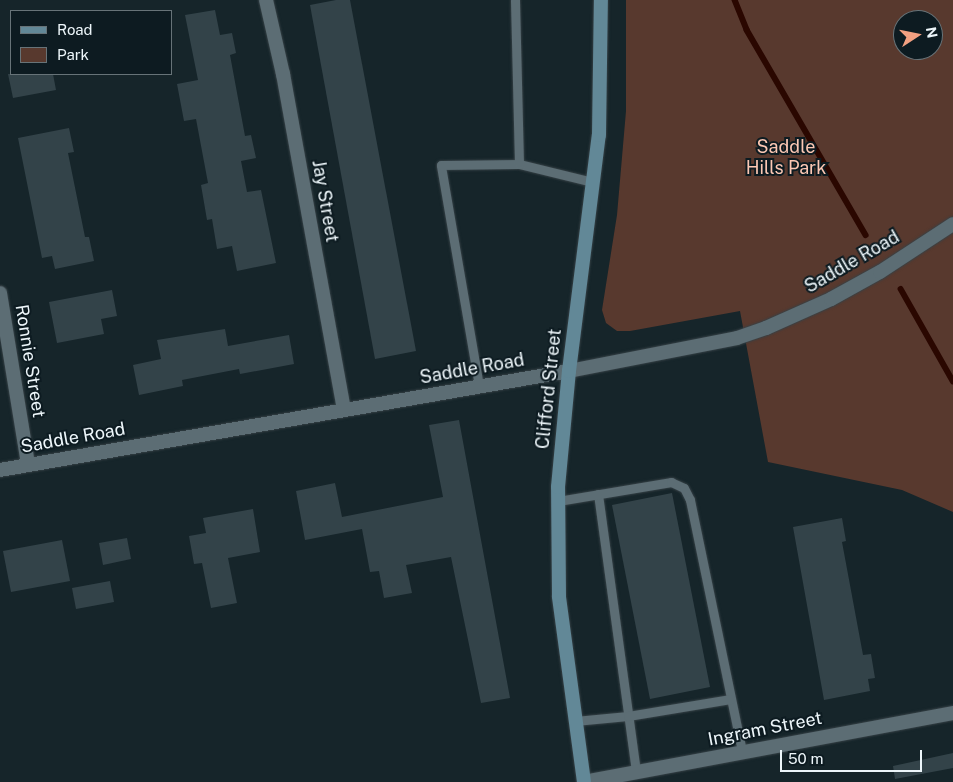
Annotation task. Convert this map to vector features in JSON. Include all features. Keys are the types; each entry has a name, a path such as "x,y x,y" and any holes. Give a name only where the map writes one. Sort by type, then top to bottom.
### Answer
{"main road":[{"name":"Clifford Street","path":"584,782 559,596 558,501 569,371 599,135 601,0"}],"street":[{"name":"Jay Street","path":"266,0 283,74 344,410"},
{"name":"Saddle Road","path":"0,470 569,371 737,338 766,328 864,281 953,224"},
{"name":"Ronnie Street","path":"0,293 28,464"},
{"name":"Ingram Street","path":"584,782 953,713"}],"lane":[{"path":"515,0 518,164"},
{"path":"479,386 441,165 518,164 592,182"},
{"path":"558,501 671,482 684,488 690,500 742,752"},
{"path":"598,494 636,772"},
{"path":"575,721 628,716 730,699"}],"green space":[{"name":"Saddle Hills Park","path":"626,0 953,0 953,512 902,490 768,462 740,311 630,331 617,331 606,323 602,310 617,215 626,111"}],"building":[{"path":"336,0 350,0 416,351 375,359 310,5"},
{"path":"215,10 220,35 232,33 236,53 230,55 245,136 251,135 256,158 241,161 247,192 261,190 276,263 237,271 232,246 217,249 212,219 207,220 201,185 208,183 196,119 184,121 177,84 198,80 185,15"},
{"path":"8,74 53,75 56,90 13,98"},
{"path":"69,128 74,152 68,153 85,237 89,237 94,261 55,269 52,256 42,258 18,138"},
{"path":"112,290 117,316 101,319 104,334 57,343 49,302"},
{"path":"225,329 228,346 289,335 294,364 240,374 239,369 182,380 183,386 139,395 133,365 161,359 157,340"},
{"path":"459,420 510,698 481,703 451,557 406,565 412,593 384,598 379,571 370,572 362,529 305,540 296,491 335,483 342,517 443,497 429,425"},
{"path":"672,493 710,687 650,699 612,505"},
{"path":"253,509 260,552 228,558 237,603 211,608 202,563 194,564 189,536 206,533 203,518"},
{"path":"842,518 846,541 842,542 863,655 871,654 875,678 868,679 870,691 824,700 793,527"},
{"path":"127,538 131,559 103,565 99,543"},
{"path":"62,540 70,581 11,592 3,551"},
{"path":"110,581 114,602 76,609 72,588"},
{"path":"953,753 953,768 895,779 893,766"}],"waterway":[{"path":"735,0 747,30 866,235"},
{"path":"901,289 953,381"}]}
